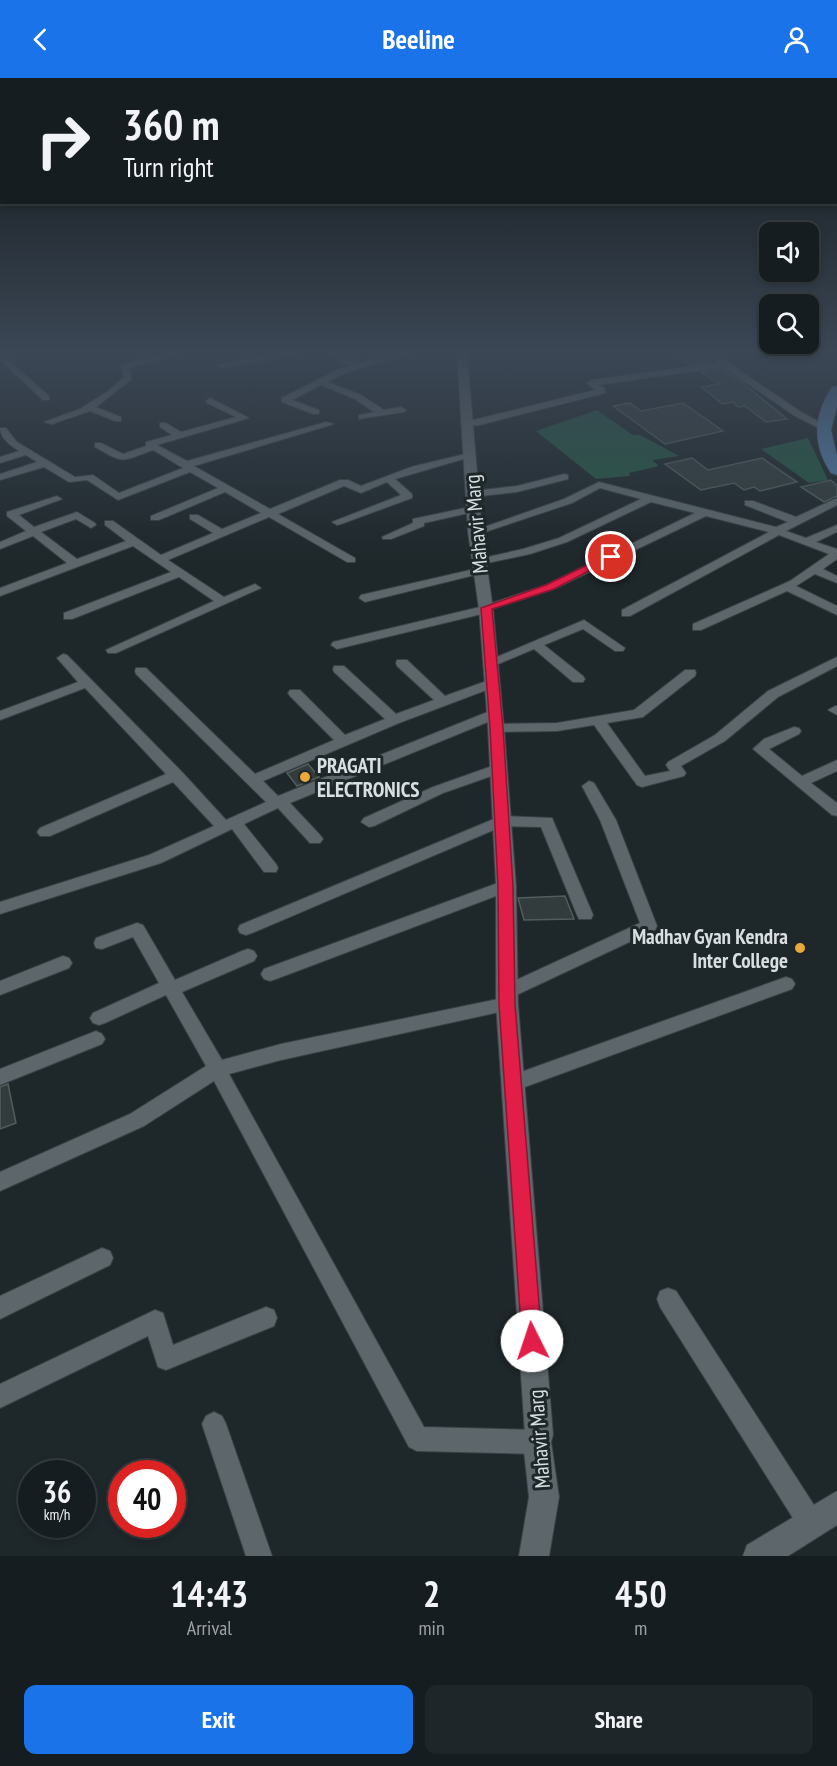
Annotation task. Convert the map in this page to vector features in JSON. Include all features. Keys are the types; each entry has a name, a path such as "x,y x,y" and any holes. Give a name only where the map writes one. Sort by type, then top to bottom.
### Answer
{"highway":[{"path":"824,422 824,444 837,470"}],"street":[{"path":"230,422 149,444 270,512 314,541 351,560"},
{"path":"466,423 480,422"},
{"path":"814,422 822,426"},
{"name":"Mahavir Marg","path":"466,423 475,532 486,608 496,721 506,886 507,998 539,1435 537,1442 544,1497 534,1556"},
{"path":"3,430 14,444 73,480 88,477 118,497 188,466 329,424"},
{"path":"163,425 181,436"},
{"path":"98,445 122,458 153,447"},
{"path":"0,460 27,452"},
{"path":"161,559 344,482 361,490 453,458 469,456"},
{"path":"0,477 46,463"},
{"path":"387,537 420,525 417,521 473,501 564,477"},
{"path":"337,522 408,496 389,479"},
{"path":"475,532 568,501 599,485 778,531 837,553"},
{"path":"155,518 226,488"},
{"path":"365,597 563,540 651,498"},
{"path":"57,499 11,514 75,564"},
{"path":"626,613 837,501"},
{"path":"749,503 796,521"},
{"path":"338,645 486,608 550,587 706,512"},
{"path":"0,546 76,515 91,525"},
{"path":"195,517 220,533"},
{"path":"109,523 223,602"},
{"path":"808,542 837,528"},
{"path":"0,592 134,542"},
{"path":"697,627 786,586 837,553"},
{"path":"814,569 837,580"},
{"path":"68,616 179,573"},
{"path":"786,586 837,610"},
{"path":"112,650 255,588"},
{"path":"490,662 584,624 619,648"},
{"path":"535,644 578,679"},
{"path":"63,658 270,868"},
{"path":"598,721 642,782 679,773 673,765 720,738 773,694 837,661"},
{"path":"402,663 443,701"},
{"path":"339,669 394,720"},
{"path":"141,672 315,838"},
{"path":"0,908 155,859 278,802 496,721 557,727 638,714 690,674"},
{"path":"0,716 87,682"},
{"path":"253,780 394,720 492,683"},
{"path":"295,693 343,741"},
{"path":"794,731 769,742 760,749 837,811"},
{"path":"801,783 837,765"},
{"path":"369,822 438,790 498,770"},
{"path":"45,832 177,776"},
{"path":"0,1182 137,1120 217,1069 507,998 649,926 608,820 589,786"},
{"path":"246,929 501,821 547,822 585,915"},
{"path":"270,974 506,886"},
{"path":"102,943 137,929 217,1069 417,1438 537,1442"},
{"path":"99,1018 248,956"},
{"path":"0,988 63,963"},
{"path":"514,1083 786,984"},
{"path":"0,1077 96,1039"},
{"path":"0,1308 102,1258"},
{"path":"668,1299 812,1525"},
{"path":"0,1396 155,1321 166,1359 266,1318"},
{"path":"214,1424 259,1556"},
{"path":"758,1556 812,1525 837,1506"}],"green space":[{"path":"562,422 614,422 633,435 640,435 679,456 652,460 659,466 629,473 630,476 596,479 536,431"},
{"path":"808,438 828,480 809,483 761,449"}],"building":[{"path":"635,422 710,422 723,431 665,444"},
{"path":"692,458 708,470 762,458 797,482 760,491 754,487 744,490 734,483 701,490 665,464"},
{"path":"831,480 837,486 837,496 824,502 801,487"},
{"name":"PRAGATI ELECTRONICS","path":"308,764 319,777 297,786 287,773"},
{"path":"565,896 574,919 524,920 518,898"},
{"path":"8,1084 16,1123 0,1129 0,1087"}],"place":[{"name":"PRAGATI ELECTRONICS","path":"305,777"},
{"name":"Madhav Gyan Kendra Inter College","path":"800,948"}],"route":[{"path":"532,1341 507,1004 506,886 486,608 550,587 611,557"}]}
